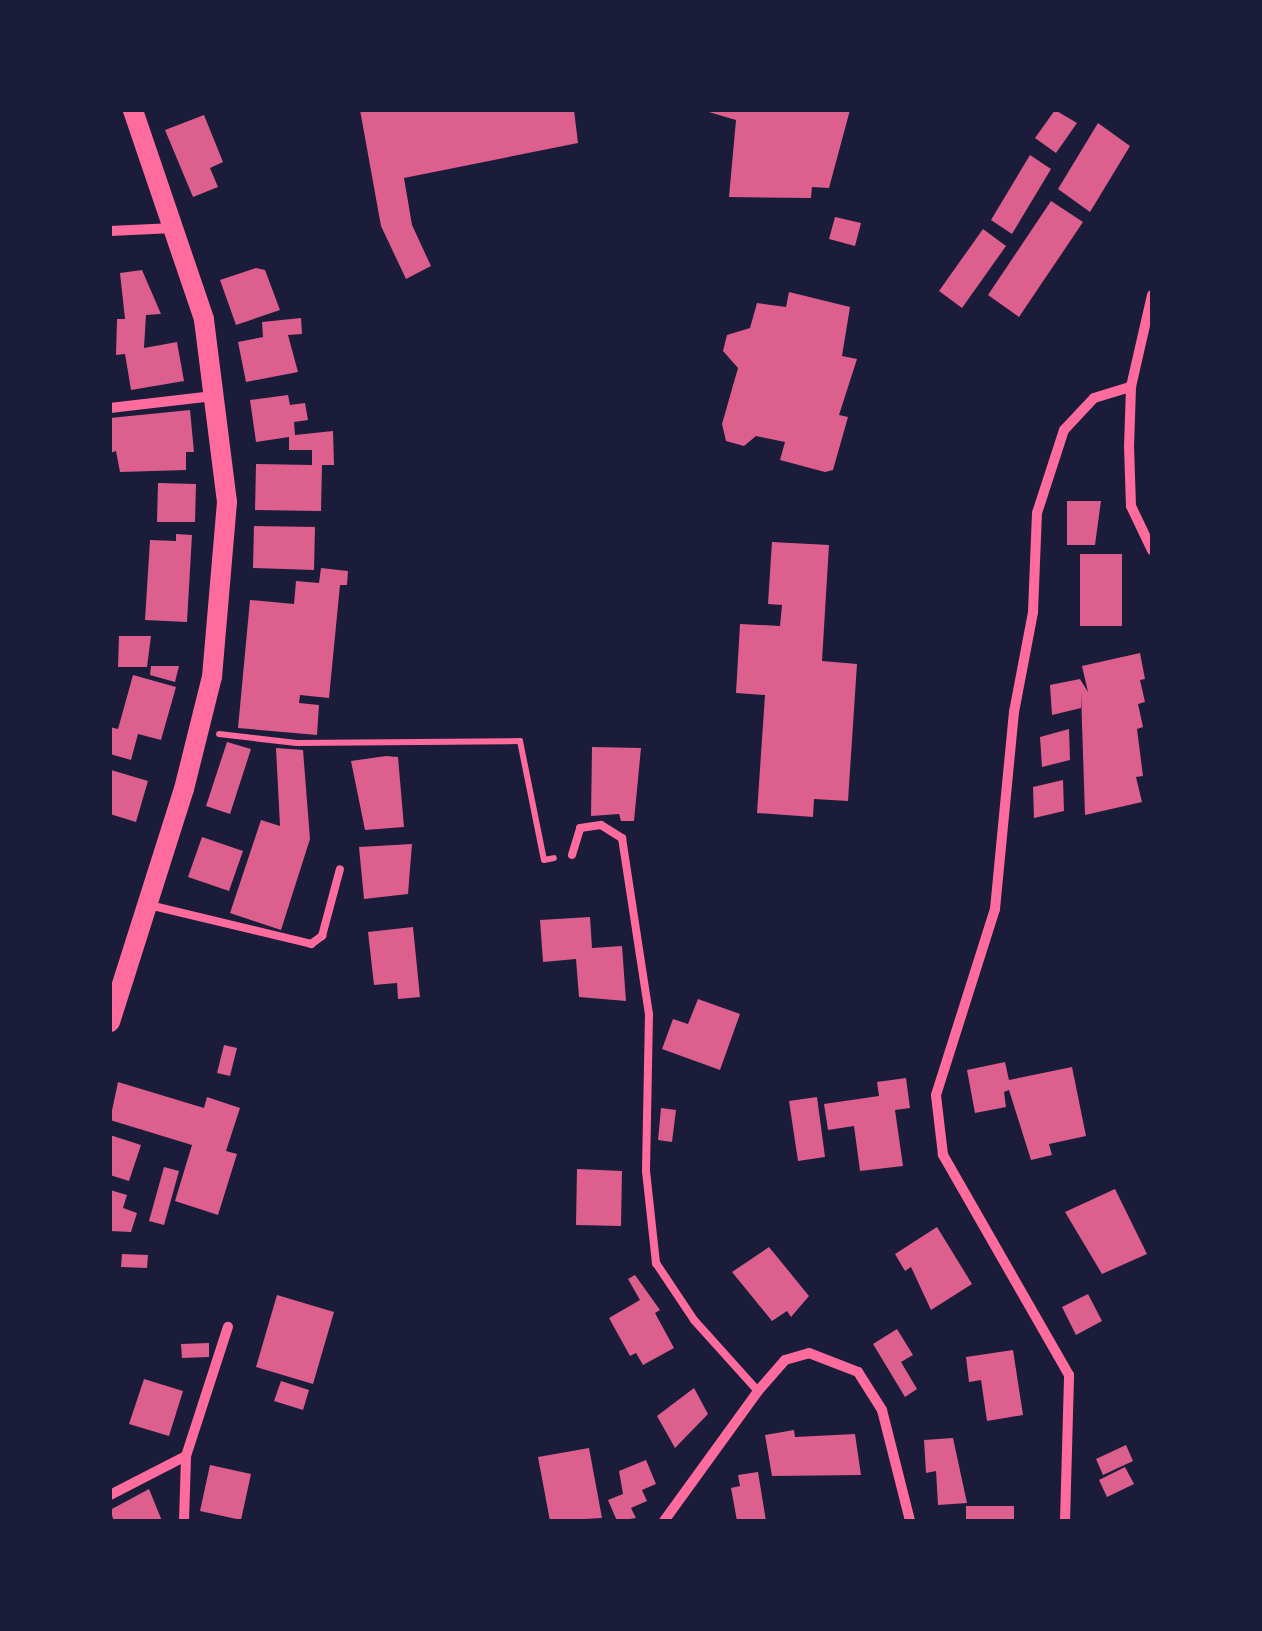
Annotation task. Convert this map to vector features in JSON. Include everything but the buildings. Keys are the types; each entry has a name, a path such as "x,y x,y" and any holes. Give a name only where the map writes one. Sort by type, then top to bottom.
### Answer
{"main road":[{"path":"110,1022 149,905 198,732 224,592 227,502 218,395 176,228 132,110"}],"street":[{"path":"110,232 176,228"},
{"path":"1152,295 1131,387 1131,506 1152,550"},
{"path":"1067,1520 1070,1374 943,1155 936,1095 994,909 1014,712 1033,612 1037,513 1064,430 1094,398 1131,387"},
{"path":"110,408 218,395"},
{"path":"184,1521 186,1456 228,1326"},
{"path":"664,1521 758,1391 785,1360 810,1353 858,1372 882,1410 910,1521"},
{"path":"110,1495 186,1456"}],"lane":[{"path":"572,856 580,828 601,824 622,838 649,1014 646,1172 656,1262 694,1320 758,1391"},
{"path":"149,905 311,944 322,936 340,869"}],"path":[{"path":"198,732 296,742 520,741 544,860 572,856"}]}
